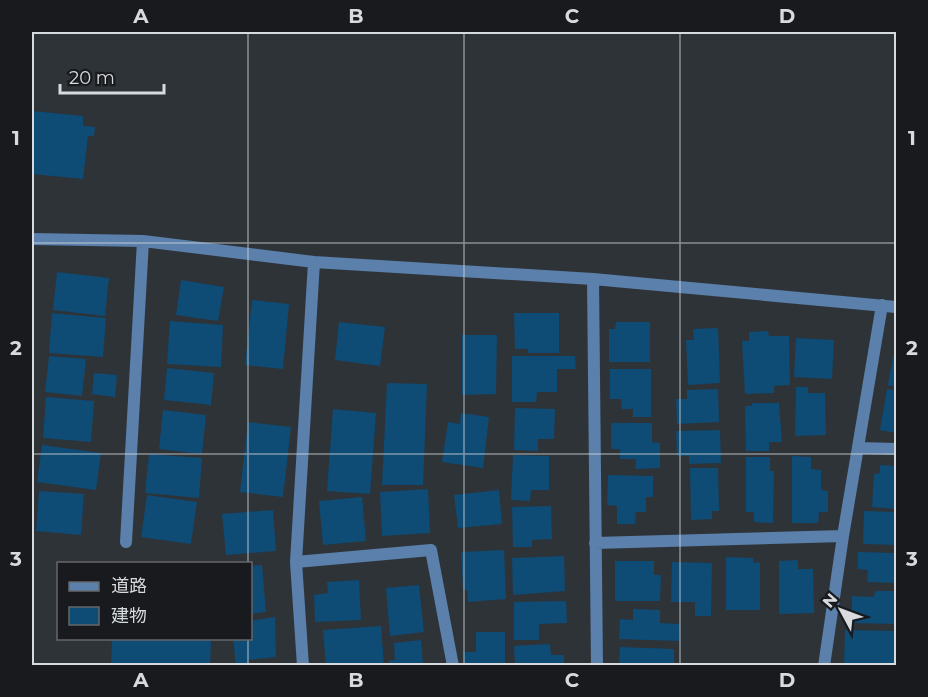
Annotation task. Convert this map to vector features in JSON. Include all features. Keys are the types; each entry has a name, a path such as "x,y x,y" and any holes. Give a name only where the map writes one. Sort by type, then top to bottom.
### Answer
{"street":[{"path":"32,239 143,241 314,262 593,279 897,307"},
{"path":"126,542 143,241"},
{"path":"303,666 296,562 314,262"},
{"path":"593,279 597,666"},
{"path":"824,666 843,536 882,305"},
{"path":"858,448 897,449"},
{"path":"596,543 843,536"},
{"path":"296,562 431,550 453,666"}],"building":[{"path":"32,111 83,116 83,126 95,127 94,136 88,136 83,179 32,174"},
{"path":"57,272 109,278 105,316 53,310"},
{"path":"181,280 224,287 218,321 176,315"},
{"path":"252,300 289,304 283,369 245,365"},
{"path":"52,313 106,318 103,357 49,353"},
{"path":"514,313 559,313 559,353 528,353 528,349 515,349"},
{"path":"170,321 223,325 221,367 167,364"},
{"path":"339,322 385,327 380,366 335,360"},
{"path":"616,322 650,322 650,362 609,362 609,329 615,329"},
{"path":"718,328 720,383 688,385 686,340 694,340 693,329"},
{"path":"768,331 769,336 789,336 790,385 774,386 774,393 745,394 742,341 749,341 749,332"},
{"path":"462,335 497,335 496,394 462,395"},
{"path":"796,338 834,340 832,379 794,377"},
{"path":"49,356 86,359 82,396 45,392"},
{"path":"512,356 575,356 576,369 557,369 557,392 537,392 536,402 512,402"},
{"path":"893,356 896,357 896,387 888,385"},
{"path":"167,368 214,373 211,405 164,400"},
{"path":"610,369 651,369 651,417 633,417 633,409 622,409 621,399 610,399"},
{"path":"94,373 117,375 115,397 92,394"},
{"path":"387,383 427,384 423,485 382,485"},
{"path":"796,387 808,387 808,393 825,393 826,435 795,436"},
{"path":"718,389 719,422 677,424 676,399 687,399 687,390"},
{"path":"887,389 896,390 896,433 880,430"},
{"path":"46,397 94,401 91,442 43,438"},
{"path":"752,403 779,403 782,442 769,442 769,451 746,451 745,406 752,406"},
{"path":"515,408 555,409 554,439 538,439 538,451 514,450"},
{"path":"333,409 376,413 370,494 327,491"},
{"path":"163,410 206,415 202,454 159,449"},
{"path":"461,413 489,417 483,468 442,462 448,422 460,424"},
{"path":"248,422 291,427 283,497 240,492"},
{"path":"611,423 652,423 652,442 660,443 660,468 635,469 636,459 620,459 620,449 611,449"},
{"path":"720,430 721,463 689,464 689,456 677,456 676,431"},
{"path":"42,445 101,453 96,490 37,482"},
{"path":"149,454 202,458 199,498 145,493"},
{"path":"513,455 549,456 549,490 531,490 530,501 511,500"},
{"path":"792,456 811,457 811,469 821,470 821,490 828,491 828,512 819,512 818,523 792,523"},
{"path":"746,457 770,457 770,471 774,471 773,523 754,522 754,512 746,512"},
{"path":"880,465 896,466 896,509 872,507 874,474 880,473"},
{"path":"690,468 718,468 719,511 712,511 712,519 691,520"},
{"path":"608,475 653,476 653,497 646,497 646,512 636,512 635,524 617,524 617,506 607,505"},
{"path":"428,489 430,533 382,536 380,492"},
{"path":"499,490 502,524 458,528 454,495"},
{"path":"39,491 84,494 81,535 36,531"},
{"path":"147,495 197,502 191,544 141,537"},
{"path":"362,497 366,541 323,545 319,501"},
{"path":"551,506 552,539 532,540 532,547 513,547 512,507"},
{"path":"273,510 276,551 226,555 222,514"},
{"path":"864,511 896,512 896,545 863,544"},
{"path":"504,550 506,599 468,602 467,590 463,590 461,552"},
{"path":"858,552 896,553 896,583 867,582 868,570 858,569"},
{"path":"564,556 565,591 513,595 512,558"},
{"path":"726,557 753,558 753,563 760,562 760,610 726,610"},
{"path":"798,560 798,569 813,569 814,613 779,614 779,561"},
{"path":"615,561 654,561 654,575 661,575 660,601 615,601"},
{"path":"672,562 712,563 711,616 695,616 695,602 671,602"},
{"path":"262,565 266,612 252,614 252,566"},
{"path":"359,580 361,620 315,622 314,595 328,593 327,582"},
{"path":"419,585 424,632 390,636 386,588"},
{"path":"875,591 896,591 896,624 852,623 852,596 874,597"},
{"path":"566,601 567,623 539,624 539,640 514,640 514,602"},
{"path":"633,609 660,610 660,623 680,624 679,641 619,639 620,619 633,620"},
{"path":"275,617 276,657 248,660 248,666 236,666 233,640 252,640 252,621"},
{"path":"381,626 384,666 326,666 323,630"},
{"path":"845,630 896,631 895,666 844,666"},
{"path":"476,632 505,632 505,666 464,665 464,652 476,652"},
{"path":"112,640 211,640 210,666 111,666"},
{"path":"421,640 423,666 389,666 389,660 395,660 394,643"},
{"path":"550,644 551,655 564,655 564,666 515,666 514,646"},
{"path":"620,647 674,649 674,666 619,666"}]}
